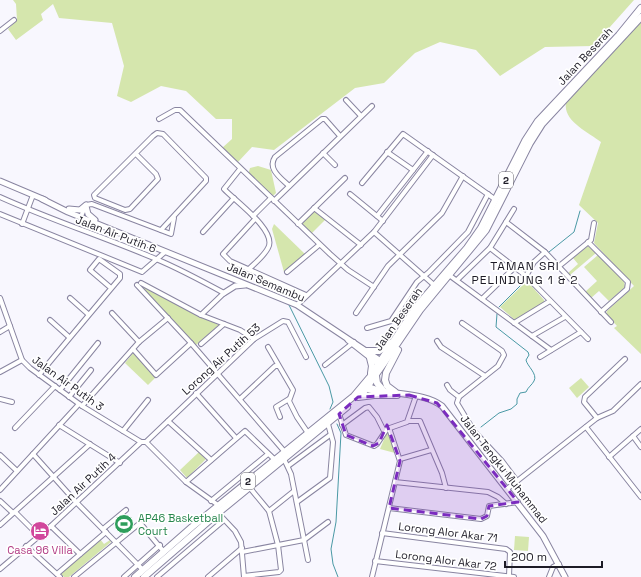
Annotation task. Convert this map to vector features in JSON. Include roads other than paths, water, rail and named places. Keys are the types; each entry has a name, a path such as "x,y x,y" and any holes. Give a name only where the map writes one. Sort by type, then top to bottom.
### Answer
{"highway":[{"name":"Jalan Beserah","path":"135,577 218,505 284,451 348,402 377,374 394,341 416,307 475,237 496,200 525,141 538,121 619,35 641,8"},
{"name":"Jalan Beserah","path":"144,577 189,537 328,424 358,397 370,376 381,364 420,310 486,230 527,148 542,124 641,17"},
{"path":"396,393 387,386 385,380 386,373 420,310"},
{"path":"367,351 380,351 394,341"},
{"path":"370,358 372,368 370,376"},
{"path":"377,374 376,383 382,390"},
{"path":"358,397 396,393"}],"main road":[{"name":"Jalan Semambu","path":"0,181 298,305 348,339 370,358 381,364"},
{"name":"Jalan Semambu","path":"42,199 47,203 165,252 171,253"},
{"path":"69,209 80,210 86,206 88,214 95,220"},
{"path":"224,293 239,285 263,290"},
{"name":"Jalan Semambu","path":"353,343 367,351 381,364"},
{"name":"Jalan Tengku Muhammad","path":"365,386 396,393"},
{"name":"Jalan Tengku Muhammad","path":"365,386 433,400 442,406 543,536 565,577"}],"street":[{"path":"0,31 14,20"},
{"path":"346,100 361,116"},
{"path":"306,295 230,261 223,254 254,217 272,199 289,186 372,106"},
{"path":"159,119 175,110 180,110 341,264 374,287"},
{"path":"289,186 272,168 273,160 323,119 340,136"},
{"path":"136,154 158,177 157,181 132,208 127,210 94,198 94,195 154,136 162,134 205,176 206,181 161,230"},
{"path":"362,183 403,134 496,200"},
{"path":"377,216 428,151"},
{"path":"387,152 413,170"},
{"path":"323,153 335,165"},
{"path":"298,305 306,295 362,245 374,232 433,155"},
{"path":"240,169 224,188 254,217 266,233 269,245 249,269"},
{"path":"356,313 385,270 442,214 463,176"},
{"path":"298,224 345,178"},
{"path":"350,194 383,221"},
{"path":"367,328 390,323 417,282 468,232 488,194"},
{"path":"22,224 33,196"},
{"name":"Jalan Air Putih 6","path":"0,197 28,210 156,258 224,293"},
{"path":"203,232 234,198"},
{"path":"81,216 86,206 92,204 171,234 175,216"},
{"path":"314,208 362,245"},
{"path":"457,280 490,248 514,209"},
{"path":"0,214 142,272 156,258 165,252"},
{"path":"506,222 545,252 611,322"},
{"path":"558,267 591,240 594,223"},
{"path":"374,232 434,285"},
{"path":"588,242 628,282 627,288 601,312"},
{"path":"287,272 320,244"},
{"path":"490,248 526,276 588,339"},
{"path":"39,375 88,314 120,278 120,274 98,259 90,251"},
{"path":"526,276 534,262 545,252"},
{"path":"98,259 90,268 92,272 111,288"},
{"path":"482,299 515,267"},
{"path":"450,275 551,350"},
{"path":"254,339 240,330 201,315 139,284 284,451"},
{"path":"201,315 224,293"},
{"name":"Jalan Air Putih 3","path":"0,298 22,360 39,375 80,405 141,442"},
{"path":"70,298 88,314"},
{"path":"514,323 550,301"},
{"path":"112,313 139,342"},
{"path":"532,336 565,317"},
{"path":"0,490 59,425 80,405 139,342 168,318"},
{"path":"50,320 69,338"},
{"name":"Lorong Air Putih 53","path":"146,442 216,373 266,330 286,320 306,357"},
{"path":"462,322 502,351 504,357 498,366 459,397 457,403 474,431 502,461 517,481"},
{"path":"201,344 224,324"},
{"path":"0,332 10,326"},
{"path":"540,357 581,332"},
{"path":"437,341 442,347 485,376"},
{"path":"60,390 98,343"},
{"path":"133,349 156,375 191,343"},
{"path":"325,365 353,343"},
{"path":"268,348 294,391 288,399 276,407 280,417"},
{"path":"598,418 584,402 585,396 625,359"},
{"path":"0,372 22,360"},
{"path":"240,399 275,366 278,366"},
{"path":"69,397 91,370"},
{"path":"507,489 598,418 612,411 641,384"},
{"path":"447,385 450,390 459,397"},
{"path":"15,428 55,386"},
{"path":"196,393 236,438"},
{"path":"408,421 416,396"},
{"path":"0,399 12,402"},
{"path":"288,399 297,418 308,433"},
{"path":"123,431 148,400"},
{"path":"342,425 365,408 369,407 384,431"},
{"path":"339,414 344,432 348,436 373,446 378,444 384,431 389,428 408,421 420,421 442,473 446,488"},
{"path":"168,421 211,460"},
{"path":"297,502 330,478 333,442 328,424"},
{"path":"59,425 120,463"},
{"path":"586,427 641,497"},
{"path":"372,577 400,459 389,428"},
{"path":"609,457 641,429"},
{"path":"186,482 246,431 274,459"},
{"path":"288,466 330,435"},
{"path":"633,436 641,447"},
{"path":"141,442 146,442 186,482 218,505"},
{"name":"Jalan Air Putih 4","path":"0,569 51,526 141,442"},
{"path":"0,525 90,444"},
{"path":"400,459 431,450"},
{"path":"33,454 76,502 143,570"},
{"path":"211,501 268,454"},
{"path":"0,455 17,471"},
{"path":"284,459 288,466 297,502 308,560"},
{"path":"395,482 492,494 506,504"},
{"path":"218,513 235,531 241,542 244,577 280,572 278,545 269,511 250,488"},
{"path":"269,511 294,491"},
{"path":"0,501 39,536"},
{"path":"388,508 481,519 487,516 489,506 518,502"},
{"path":"26,546 58,576 126,510"},
{"path":"157,577 224,520"},
{"path":"74,577 141,522 164,552"},
{"path":"208,577 242,550 304,540 328,522"},
{"path":"51,526 80,554"},
{"name":"Lorong Alor Akar 71","path":"382,533 506,549 510,556 509,576"},
{"path":"189,537 195,545"},
{"path":"124,577 160,545"},
{"name":"Lorong Alor Akar 72","path":"375,561 482,576 514,577"},
{"path":"549,577 553,566 559,564"}],"waterway":[{"path":"549,252 574,232 580,211"},
{"path":"536,263 544,256"},
{"path":"499,307 526,280"},
{"path":"289,305 329,386 333,402 330,409"},
{"path":"481,427 499,413 511,409 517,404 517,399 520,393 526,392 535,378 526,360 529,355 528,352 496,327 497,314"},
{"path":"337,424 341,433 336,522 331,549 333,564 338,577"}],"place":[{"name":"AP46 Basketball Court","path":"124,524"},
{"name":"Casa 96 Villa","path":"40,531"}],"district":[{"name":"TAMAN SRI PELINDUNG 1 & 2","path":"525,273"}]}
